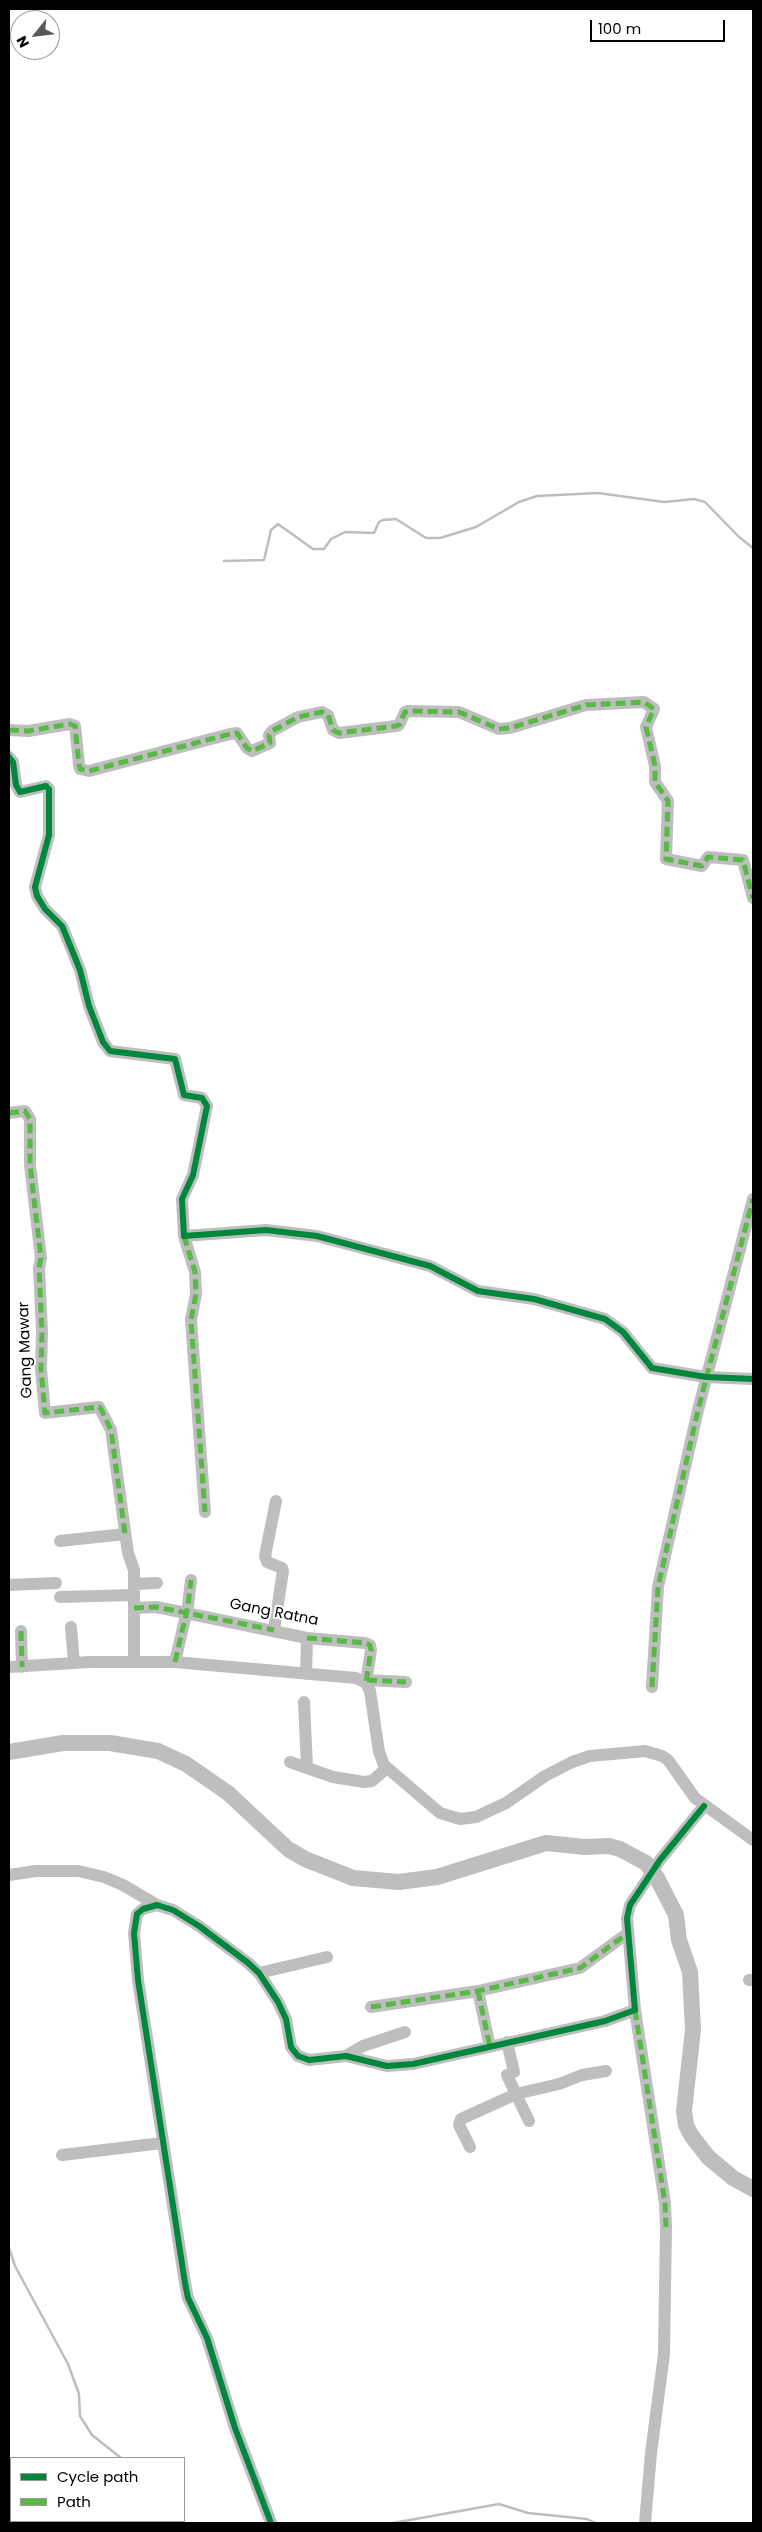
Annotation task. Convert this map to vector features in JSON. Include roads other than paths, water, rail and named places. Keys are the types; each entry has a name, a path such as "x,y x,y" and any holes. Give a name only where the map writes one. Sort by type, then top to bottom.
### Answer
{"street":[{"path":"9,730 28,731 70,724 75,726 79,764 84,771 237,733 247,748 252,751 270,743 272,730 298,717 322,712 328,715 333,730 339,733 396,726 399,725 405,712 408,711 460,712 499,729 510,728 586,705 644,702 654,709 646,727 656,766 655,782 668,802 666,859 702,866 709,857 743,860 753,898"},
{"path":"9,757 13,762 16,785 20,792 46,786 49,789 49,835 35,887 37,896 45,909 65,932 80,970 89,1006 103,1042 110,1051 175,1059 181,1090 184,1095 202,1098 207,1106 193,1175 182,1199 184,1236 195,1272 196,1294 191,1320 205,1512"},
{"name":"Gang Mawar","path":"9,1113 25,1111 30,1119 30,1165 40,1258 41,1369 45,1413 50,1414 99,1407 111,1430 128,1553 134,1565 134,1661"},
{"path":"652,1687 658,1587 706,1377 753,1199"},
{"path":"184,1236 266,1230 300,1233 408,1260 437,1269 478,1291 534,1298 605,1319 623,1332 652,1368 706,1377 753,1379"},
{"path":"274,1630 283,1571 280,1567 267,1562 265,1556 276,1501"},
{"path":"60,1541 125,1534"},
{"path":"175,1662 191,1580"},
{"path":"9,1585 56,1583"},
{"path":"60,1597 134,1589 157,1583"},
{"name":"Gang Ratna","path":"134,1608 156,1607 307,1638 364,1643 370,1645 371,1650 367,1681"},
{"path":"71,1627 74,1663"},
{"path":"21,1631 15,1667 134,1661 175,1662 349,1677 367,1681 406,1682"},
{"path":"306,1674 307,1638"},
{"path":"367,1681 379,1752 387,1768 405,1782 434,1810 464,1819 494,1810 545,1776 572,1762 590,1756 645,1751 668,1760 688,1791 704,1806 753,1840"},
{"path":"304,1702 307,1767"},
{"path":"290,1762 333,1776 364,1782 372,1781 387,1768"},
{"path":"645,2523 664,2354 666,2226 665,2203 635,2010 627,1918 637,1891 704,1806"},
{"path":"9,1875 36,1871 78,1871 116,1882 157,1904 173,1910 199,1926 259,1974 283,2011 291,2047 298,2056 309,2060 346,2056 387,2066 398,2066 605,2021 635,2010"},
{"path":"157,1904 142,1909 138,1914 134,1940 138,1980 162,2143 188,2298 207,2338 234,2428 271,2523"},
{"path":"371,2007 478,1991 586,1966 609,1945 628,1933"},
{"path":"259,1974 327,1957"},
{"path":"478,1991 490,2047"},
{"path":"346,2056 363,2046 405,2032"},
{"path":"507,2042 514,2072 506,2075 529,2121"},
{"path":"470,2147 459,2125 461,2119 516,2094 560,2084 582,2075 606,2071"},
{"path":"62,2155 162,2143"}],"waterway":[{"path":"224,561 264,560 271,530 278,524 313,549 324,549 331,539 345,532 374,533 379,522 383,520 396,519 426,538 440,538 476,527 519,502 537,496 598,493 664,502 694,499 705,502 739,537 753,548"},
{"path":"9,1752 63,1743 110,1743 158,1751 186,1764 228,1793 288,1849 305,1859 353,1878 399,1882 437,1877 546,1843 585,1847 609,1846 620,1849 646,1863 657,1878 676,1915 679,1940 690,1972 693,2030 684,2111 686,2125 691,2135 708,2157 733,2178 753,2189"},
{"path":"9,2248 15,2266 68,2364 79,2394 80,2416 92,2435 120,2457"},
{"path":"393,2523 499,2504 528,2513 587,2519 595,2523"}]}
